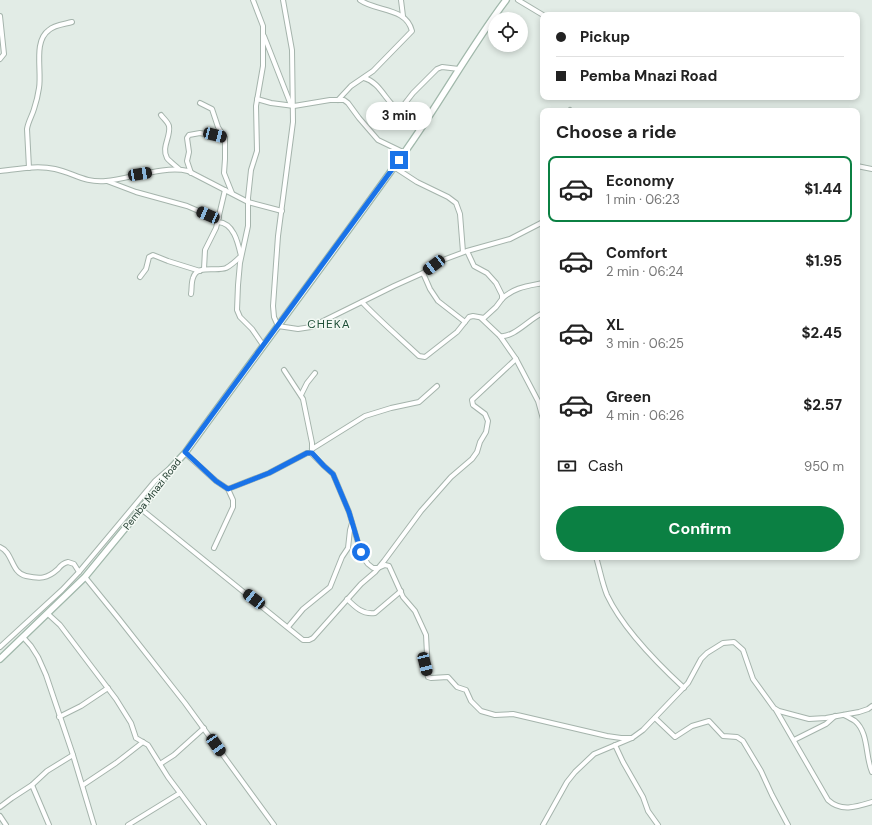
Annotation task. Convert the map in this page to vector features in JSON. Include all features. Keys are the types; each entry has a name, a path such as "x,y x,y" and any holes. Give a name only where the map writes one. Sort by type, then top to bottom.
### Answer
{"main road":[{"name":"Pemba Mnazi Road","path":"0,659 85,577 141,510 405,153 451,85 459,69 483,31 506,0"}],"street":[{"path":"253,0 261,19 263,34 263,66 255,110 256,152 250,170 248,226 241,256 238,285 238,314 252,329 263,346"},
{"path":"278,0 284,5"},
{"path":"283,0 292,50 293,122 278,236 274,306 274,317 278,326 298,329 311,327 423,274 438,262 465,252 510,239 540,224"},
{"path":"360,0 370,6 403,16"},
{"path":"338,100 351,86 364,78 380,64 410,34 411,28 403,16 401,0"},
{"path":"518,0 540,13"},
{"path":"0,16 4,54 0,59"},
{"path":"29,168 27,129 34,109 41,76 39,47 45,34 50,29 72,22"},
{"path":"263,34 292,105"},
{"path":"364,78 374,83 399,111 407,100 437,69 442,67 459,69"},
{"path":"257,99 277,104 292,105 330,100 344,100 378,140 405,153"},
{"path":"200,103 210,107 213,111 217,124 225,138 224,172 232,193"},
{"path":"161,115 169,128 165,145 165,153 168,159 179,169 191,173 248,202 282,211"},
{"path":"191,173 187,161 190,152 188,135 200,133 225,138"},
{"path":"394,167 417,182 448,197 456,203 460,214 465,252 474,266 487,273 496,283 502,295 502,299"},
{"path":"860,167 872,169"},
{"path":"0,171 29,168 52,168 78,178 94,181 107,181 179,169"},
{"path":"107,181 136,192 187,206 225,223 229,226 239,245 241,256"},
{"path":"191,294 192,280 194,275 202,270 205,250 218,220 225,190"},
{"path":"140,277 146,269 149,257 153,255 168,261 202,270 216,270 228,267 241,256"},
{"path":"423,274 438,301 465,322"},
{"path":"480,318 488,316 502,299 516,289 540,283"},
{"path":"362,302 372,313 419,356 422,357 425,357 457,332 469,317 473,316 480,318 500,336 516,359 538,401 540,408"},
{"path":"500,336 510,335 528,321 540,315"},
{"path":"141,510 303,640 309,640 313,638 347,599 378,568 421,511 451,477 472,459 477,452 480,442 486,432 488,421 485,414 473,405 472,400 516,359"},
{"path":"284,370 301,396 307,416 312,443 310,450"},
{"path":"301,396 307,383 315,373"},
{"path":"228,489 269,473 310,450 364,416 419,402 437,386"},
{"path":"310,450 333,474 352,523 362,556 371,568 378,568 385,564 388,565 392,570 408,603 415,611 426,635 427,654 425,664 428,677 448,677 457,687 466,690 471,701 480,710 495,715 513,714 607,736 632,738"},
{"path":"185,452 216,481 228,489 233,500 233,507 214,548"},
{"path":"0,647 62,590 79,572 155,481 167,469 172,467"},
{"path":"288,627 303,609 330,588 342,557 348,548 352,523"},
{"path":"0,546 6,551 15,568 25,576 44,578 68,562 74,564 79,572"},
{"path":"597,560 602,580 614,608 635,636 670,675 684,688"},
{"path":"85,577 204,728 274,825"},
{"path":"347,599 362,612 375,613 401,591"},
{"path":"48,614 60,626 108,688 131,723 136,738 148,745 180,793 204,825"},
{"path":"23,637 32,646 46,675 83,785 94,825"},
{"path":"543,825 567,782 575,772 594,754 632,738 643,730 684,688 701,659 707,653 723,643 734,642 743,650 752,679 774,708 828,800 832,804 849,808 872,802"},
{"path":"59,717 81,706 108,688"},
{"path":"774,708 784,713 808,719 844,715 868,709 872,706"},
{"path":"844,715 855,721 860,727 864,737 872,772"},
{"path":"794,740 826,724 835,716"},
{"path":"655,718 675,737 692,726 709,720 723,736 737,737 740,739 761,770 788,825"},
{"path":"160,764 174,755 204,728"},
{"path":"83,785 132,752 143,742"},
{"path":"616,745 623,762 643,797 648,811 658,825"},
{"path":"0,807 32,785 47,771 73,755"},
{"path":"32,785 49,825"},
{"path":"128,825 180,793"},
{"path":"0,816 6,825"}],"district":[{"name":"CHEKA","path":"329,324"}],"route":[{"path":"361,552 349,512 336,480 333,474 312,453 309,452 289,464 228,489 216,481 185,452 399,160"}]}
